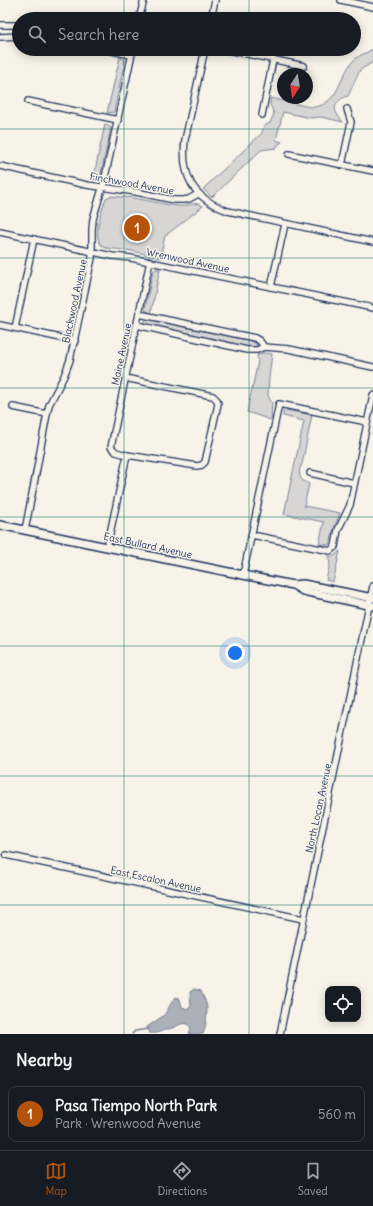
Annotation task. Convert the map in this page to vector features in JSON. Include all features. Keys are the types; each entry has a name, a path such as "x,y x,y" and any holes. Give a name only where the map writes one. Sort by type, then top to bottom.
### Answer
{"main road":[{"name":"East Bullard Avenue","path":"0,525 293,585 303,591 371,602"}],"street":[{"path":"141,12 144,0"},
{"path":"212,12 215,0"},
{"path":"341,0 373,7"},
{"path":"0,25 12,25"},
{"path":"0,37 12,36"},
{"name":"Blackwood Avenue","path":"25,530 49,405 68,369 75,341 92,264 93,219 103,188 131,56"},
{"path":"203,56 183,154 185,168 198,194 210,203 228,211 373,242"},
{"path":"255,56 304,66"},
{"path":"262,115 273,60"},
{"path":"28,100 118,120"},
{"path":"342,165 351,122 347,109"},
{"path":"289,154 373,171"},
{"name":"Finchwood Avenue","path":"0,166 103,188 179,200 189,199 198,194"},
{"path":"271,287 285,224"},
{"name":"Wrenwood Avenue","path":"0,232 373,308"},
{"path":"15,328 34,240"},
{"name":"Maine Avenue","path":"127,455 116,452 111,447 150,262"},
{"path":"139,314 255,338 260,341 264,347"},
{"path":"0,325 75,341"},
{"path":"136,325 248,350 257,350 264,347 289,349 373,367"},
{"path":"107,547 127,455 202,466 205,462 218,404 217,400 213,396 125,378"},
{"path":"252,534 326,550 332,550 335,547 338,530 350,504 373,395"},
{"path":"243,575 279,404 367,422"},
{"path":"13,407 47,414"},
{"path":"310,473 354,483"},
{"name":"North Locan Avenue","path":"280,1034 371,602 373,586"},
{"name":"East Escalon Avenue","path":"6,855 303,919"}],"shaded area":[{"path":"373,50 373,62 360,70 348,96 342,98 336,105 335,108 337,114 343,122 321,117 311,118 283,112 276,140 282,142 276,148 261,150 212,197 203,189 262,133 264,126 270,123 274,114 270,104 271,98 277,100 277,104 295,104 310,107 323,105 334,94 350,65 355,59"},
{"path":"120,57 125,60 114,112 107,113"},
{"path":"105,124 111,128 100,178 93,180"},
{"path":"111,196 136,198 182,206 200,204 203,206 165,236 160,258 133,251 106,248 101,245 97,233 98,225 106,198"},
{"path":"160,269 151,313 146,311 145,308 153,271"},
{"path":"147,319 247,340 258,346 246,347 147,326 144,322"},
{"path":"262,353 272,354 268,395 272,404 271,420 247,412 258,361 257,355"},
{"path":"286,410 312,415 299,473 303,481 309,484 304,506 340,513 329,545 319,544 324,522 284,514 304,421 283,416 283,412"},
{"path":"340,551 333,582 326,580 330,563 328,557 334,556"},
{"path":"194,989 201,991 207,1007 203,1034 189,1034 191,1028 188,1024 181,1024 170,1029 150,1033 147,1027 163,1016 176,997 180,999 182,1007 188,1009 191,1006 190,992"}],"waterway":[{"path":"132,1034 135,1031 149,1029"}],"place":[{"name":"Pasa Tiempo North Park","path":"137,228"}]}
